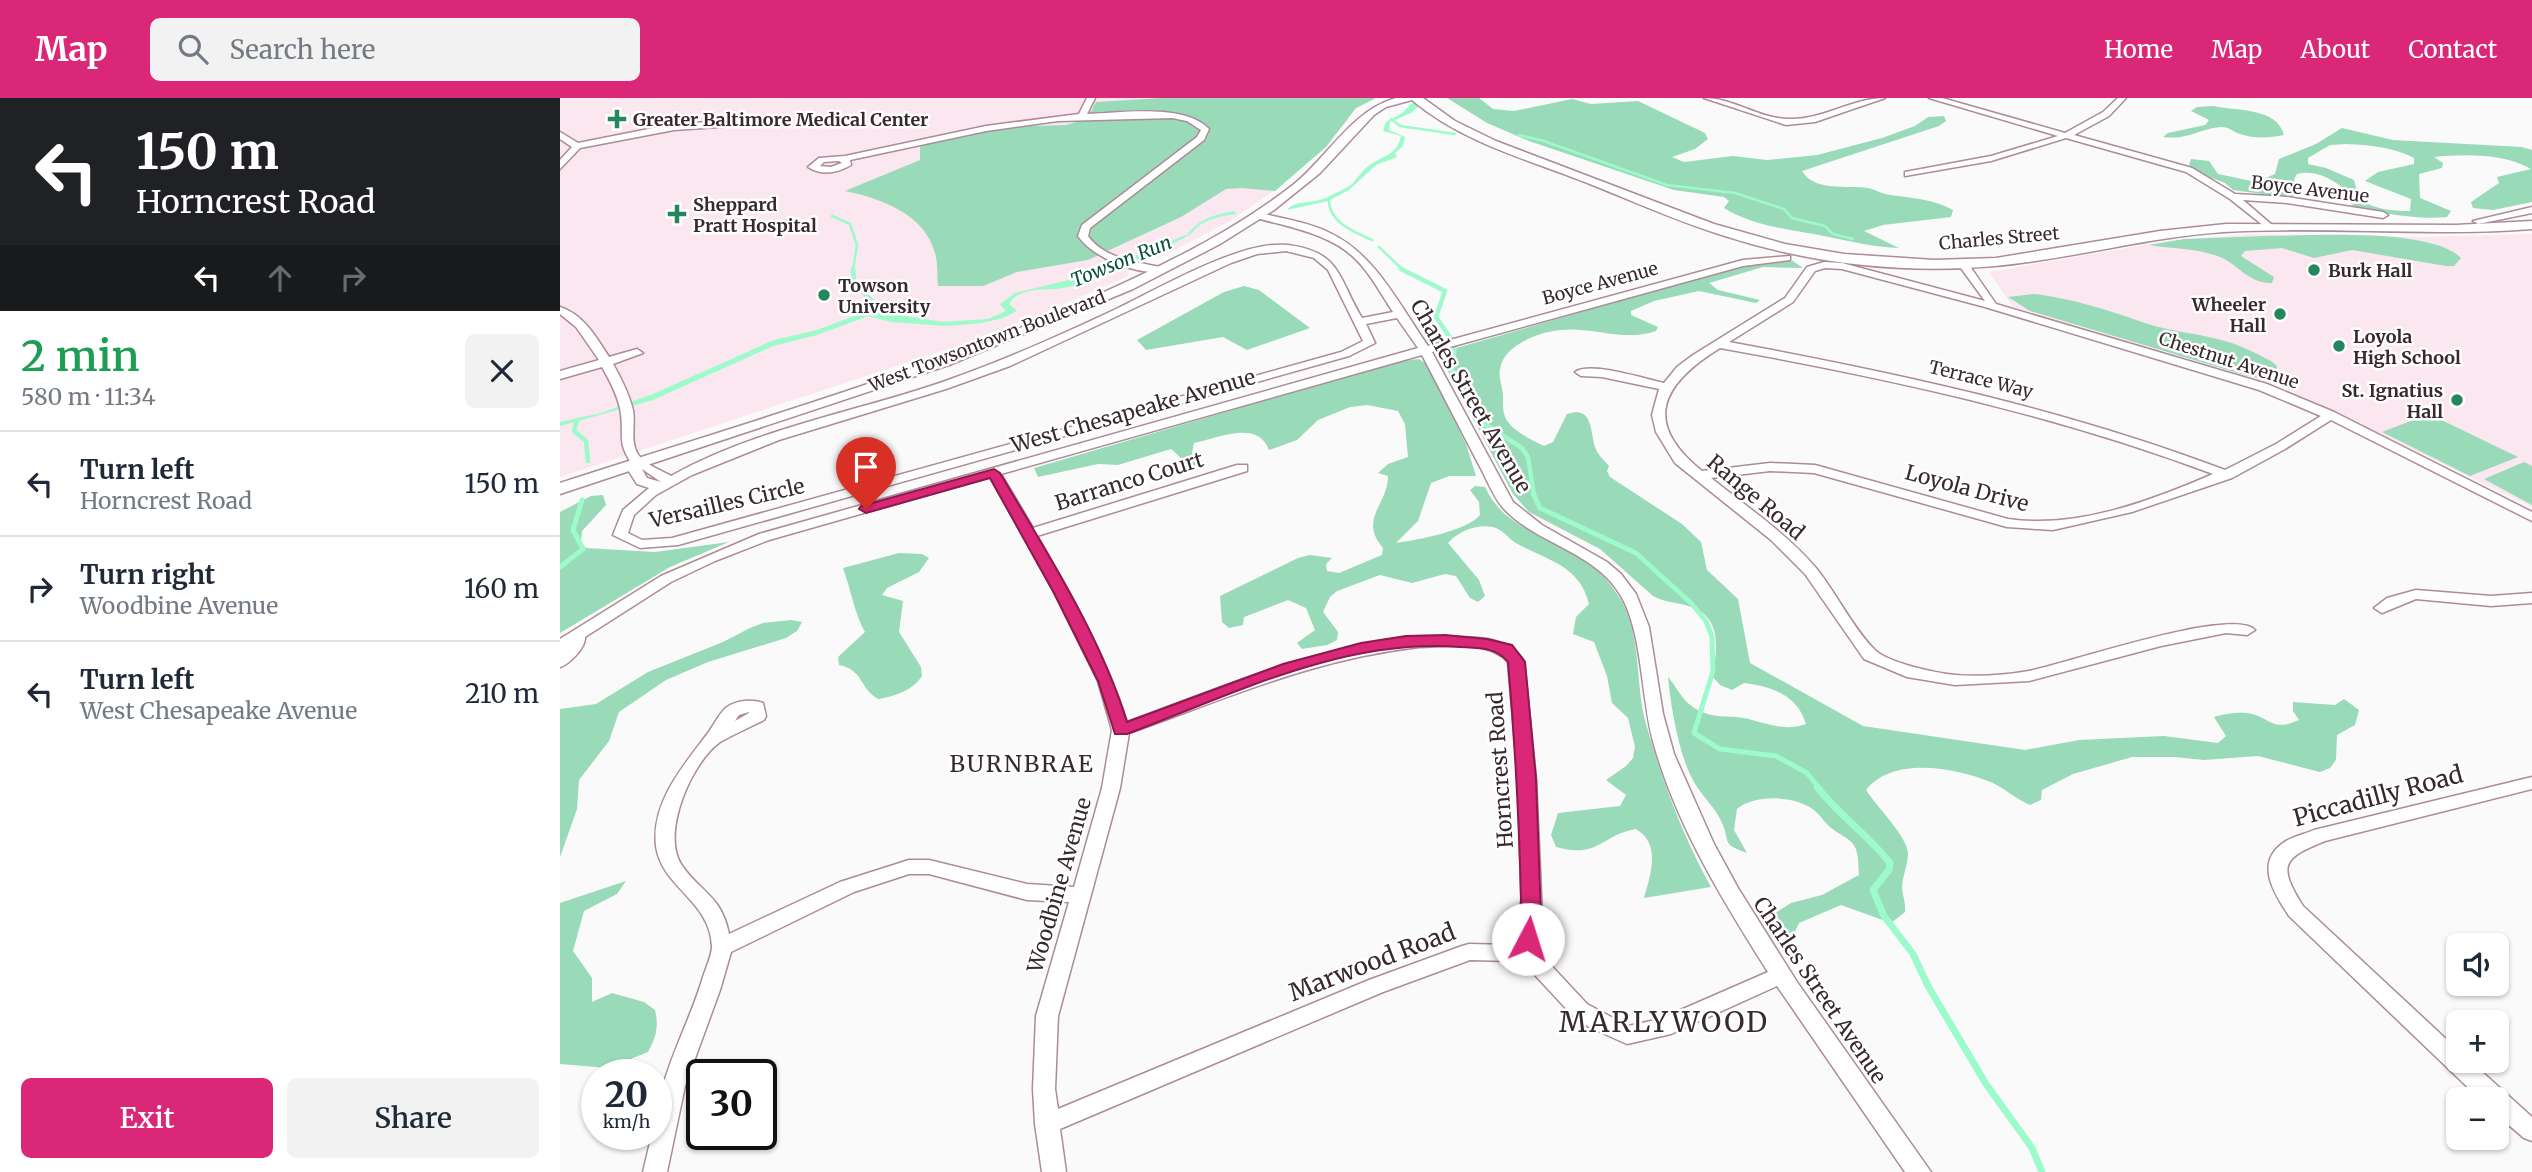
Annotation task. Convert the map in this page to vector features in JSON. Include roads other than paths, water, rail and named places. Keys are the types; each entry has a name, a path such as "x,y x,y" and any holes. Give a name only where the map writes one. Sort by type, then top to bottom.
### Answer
{"main road":[{"name":"West Towsontown Boulevard","path":"560,489 960,355 1048,321 1160,270 1256,215 1310,176 1384,101 1409,98"},
{"name":"Charles Street","path":"1416,98 1492,131 1725,221 1790,240 1849,251 1969,255 2015,251 2169,224 2478,221 2532,216"},
{"name":"Charles Street","path":"1431,103 1447,121 1492,142 1699,222 1791,254 1888,262 1963,264 2027,258 2169,232 2264,223 2457,230 2532,225"},
{"path":"1354,129 1393,108 1431,103"},
{"path":"1849,251 1963,264 1972,259 2053,249 2069,242"}],"street":[{"path":"1082,116 1091,98"},
{"path":"1708,98 1786,122 1812,120 1881,98"},
{"path":"1933,98 2178,166 2203,177 2264,223"},
{"path":"1908,174 2001,155 2062,135 2092,122 2114,108 2122,98"},
{"path":"845,159 1004,125 1082,116 1165,115 1192,120 1205,129 1201,138 1085,227 1083,236 1087,243 1111,256 1160,270"},
{"path":"560,166 577,146 674,127 762,121"},
{"path":"560,135 577,146"},
{"name":"Boyce Avenue","path":"2233,197 2287,200 2383,215"},
{"path":"2478,221 2532,210"},
{"name":"Charles Street Avenue","path":"1256,215 1313,230 1343,244 1365,263 1425,350 1507,504 1521,518 1591,556 1613,574 1628,594 1640,622 1660,737 1679,790 1723,882 1779,976 1919,1172"},
{"name":"Versailles Circle","path":"1286,248 1323,258 1338,274 1356,318 1369,338 1369,343 1345,354 673,542 640,544 624,539 619,528 626,515 666,484 741,449 999,366 1220,262 1258,250 1286,248"},
{"name":"Boyce Avenue","path":"1425,350 1743,263 1791,254"},
{"path":"1581,372 1602,373 1665,387 1681,370 1718,344 1779,307 1797,292 1807,273 1824,265 1877,274 1989,305 1992,302 1963,264"},
{"name":"Chestnut Avenue","path":"1989,305 2263,387 2330,415 2532,517"},
{"path":"560,310 578,322 605,362 627,410 625,440 638,463"},
{"path":"1356,318 1398,310"},
{"name":"Terrace Way","path":"1718,344 1909,379 1991,398 2134,440 2227,475"},
{"name":"West Chesapeake Avenue","path":"560,662 578,642 578,635 666,579 730,550 1425,350"},
{"path":"560,375 636,353"},
{"name":"Range Road","path":"1665,387 1659,403 1662,432 1672,451 1697,476 1776,537 1810,571 1870,655 1913,673 1955,680 2029,676 2160,640 2225,628 2247,630"},
{"name":"Loyola Drive","path":"1697,476 1770,467 1815,469 2007,523 2040,528 2076,523 2201,486 2269,456 2330,415"},
{"name":"Versailles Circle","path":"638,463 635,470 642,481 666,484"},
{"name":"Barranco Court","path":"1028,534 1242,468"},
{"name":"Woodbine Avenue","path":"994,473 1062,593 1106,681 1121,730 1111,788 1047,1016 1044,1088 1046,1124 1054,1172"},
{"path":"2382,608 2403,595 2446,595 2496,601 2532,597"},
{"path":"560,646 578,635"},
{"name":"Horncrest Road","path":"1121,730 1288,667 1361,648 1406,641 1445,640 1487,644 1506,649 1516,662 1527,779 1531,916 1528,939 1517,953"},
{"path":"654,1172 674,1086 698,1025 722,947 714,915 670,862 665,839 676,790 689,765 713,739"},
{"name":"Piccadilly Road","path":"2482,1087 2296,911 2279,884 2277,864 2289,848 2321,835 2532,783"},
{"path":"722,947 847,887 909,867 929,867 1027,892 1080,895"},
{"name":"Marwood Road","path":"1046,1124 1168,1071 1455,955 1484,951 1517,953"},
{"path":"1517,953 1540,967 1580,1010 1627,1035 1663,1028 1779,976"},
{"name":"Piccadilly Road","path":"2509,1111 2532,1131"}],"waterway":[{"path":"1391,119 1400,126 1455,134"},
{"path":"1519,135 1544,141 1667,185 1735,193 1784,209 1792,218 1825,226 1833,234 1853,239"},
{"path":"1329,199 1337,220 1350,230 1372,240"},
{"path":"832,216 850,224 857,245 853,270"},
{"path":"1379,247 1403,270"},
{"path":"853,270 854,283 880,309 877,314"},
{"path":"1403,270 1445,291 1436,317 1455,345 1452,372 1472,390 1478,417 1483,423 1522,448 1528,457 1534,495"},
{"path":"577,420 574,431 586,441 588,461"},
{"path":"1533,493 1540,508 1636,553 1692,604 1706,621 1712,637 1713,671 1694,733 1720,749 1776,756 1807,773 1819,788"},
{"path":"560,567 583,549 573,530 582,500"},
{"path":"1817,787 1890,863 1889,870 1873,890 1884,916 1913,954 1928,986 1986,1084 2032,1148 2042,1172"}],"place":[{"name":"Greater Baltimore Medical Center","path":"617,119"},
{"name":"Sheppard Pratt Hospital","path":"677,214"},
{"name":"Burk Hall","path":"2314,270"},
{"name":"Towson University","path":"824,295"},
{"name":"Wheeler Hall","path":"2280,314"},
{"name":"Loyola High School","path":"2339,346"},
{"name":"St. Ignatius Hall","path":"2457,400"}],"district":[{"name":"BURNBRAE","path":"1022,763"},
{"name":"MARLYWOOD","path":"1664,1022"}],"water label":[{"name":"Towson Run","path":"1121,261"}]}
